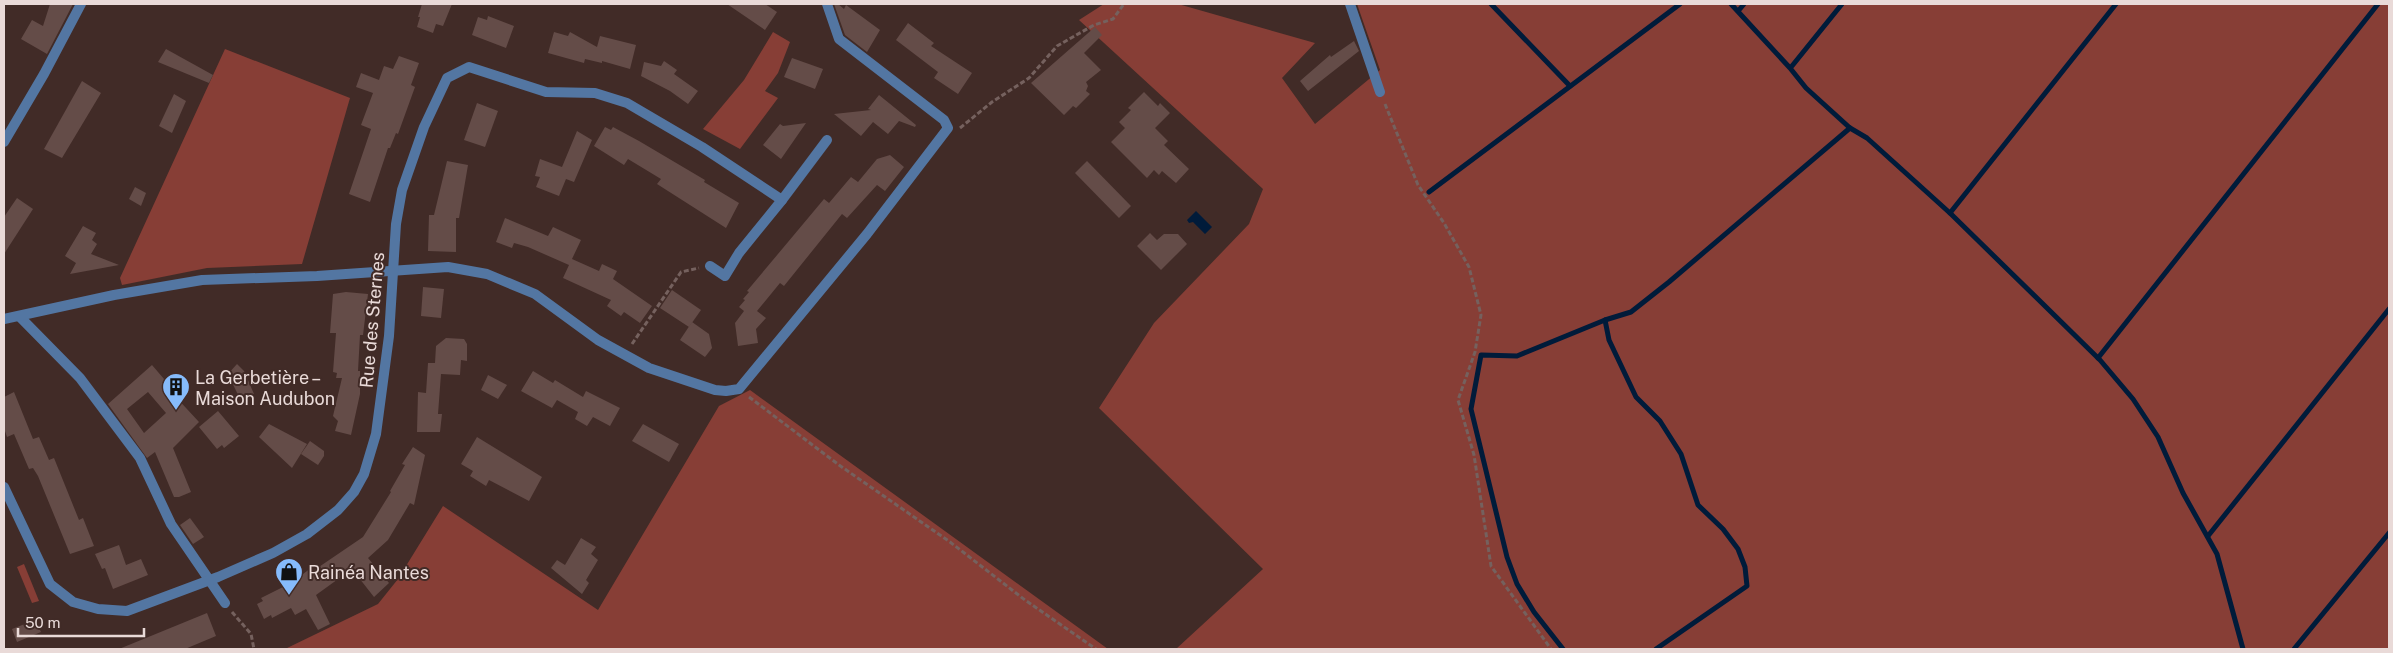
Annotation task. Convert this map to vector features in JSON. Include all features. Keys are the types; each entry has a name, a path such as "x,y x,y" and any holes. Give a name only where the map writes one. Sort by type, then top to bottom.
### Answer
{"street":[{"path":"4,142 44,74 80,4"},
{"path":"4,319 114,295 202,280 318,276 394,269 448,267 501,278 535,294 579,327 649,368 697,385 726,391 738,389 867,234 948,128 944,120 840,39 827,4"},
{"path":"1350,4 1380,92"},
{"name":"Rue des Sternes","path":"4,489 50,584 73,602 98,609 127,611 209,581 273,553 307,534 338,510 354,492 364,474 376,434 389,336 396,224 402,190 424,127 447,78 468,67 546,92 595,93 627,103 702,147 782,200"},
{"path":"710,266 725,276 739,253 827,140"},
{"path":"20,317 80,378 140,458 170,524 225,603"}],"path":[{"path":"948,128 958,129 968,123 992,102 1029,78 1057,46 1094,25 1113,19 1124,4"},
{"path":"1380,92 1418,185 1444,223 1469,267 1481,315 1475,352 1458,400 1474,455 1491,566 1551,649"},
{"path":"625,354 681,272 710,266"},
{"path":"738,389 839,465 950,542 1025,600 1096,649"},
{"path":"225,603 251,634 254,649"}],"shaded area":[{"path":"1104,4 1178,4 1315,43 1282,78 1315,124 1380,70 1357,4 2389,4 2389,649 1176,649 1263,569 1099,408 1154,323 1249,224 1263,189 1079,20"},
{"path":"773,32 790,42 778,73 765,91 778,98 740,149 703,129 744,80"},
{"path":"225,49 350,98 302,264 207,268 122,285 120,278"},
{"path":"750,390 1108,649 285,649 378,604 398,579 443,506 598,610 719,406"},
{"path":"24,564 39,601 32,603 17,567"}],"water":[{"path":"1196,211 1212,227 1205,234 1193,222 1189,223 1187,220"}],"building":[{"path":"50,4 73,4 47,54 21,39 32,20 43,26"},
{"path":"422,4 452,4 443,26 436,24 433,33 417,27"},
{"path":"727,4 765,4 777,12 765,30"},
{"path":"834,4 838,4 844,9 846,5 880,30 867,52 845,35"},
{"path":"488,16 514,26 506,48 472,35 478,17 487,20"},
{"path":"908,23 934,43 931,46 972,73 958,94 934,78 938,72 896,40"},
{"path":"1095,27 1102,35 1084,53 1101,70 1086,82 1088,86 1086,91 1090,94 1076,108 1073,106 1064,115 1031,83"},
{"path":"554,32 568,36 570,32 597,47 600,36 636,45 630,69 602,61 602,63 585,59 584,63 548,53"},
{"path":"1354,41 1359,51 1308,91 1300,81 1330,55 1331,57"},
{"path":"166,49 213,75 209,83 158,62"},
{"path":"399,56 419,63 411,85 415,87 398,134 396,133 390,148 388,148 370,202 349,194 371,129 361,125 373,93 356,87 361,73 379,80 384,66 393,69"},
{"path":"792,58 823,69 815,89 784,77"},
{"path":"664,61 677,70 674,74 698,91 688,104 670,91 641,76 644,62 661,66"},
{"path":"82,81 101,93 62,158 44,149"},
{"path":"1144,92 1158,106 1160,103 1170,113 1155,128 1168,141 1164,145 1189,169 1176,183 1162,171 1159,175 1154,170 1147,178 1111,142 1125,128 1119,122 1131,110 1128,108"},
{"path":"174,94 186,101 172,133 159,126"},
{"path":"879,95 916,125 915,127 899,121 888,134 873,122 861,136 834,114 871,110 868,109"},
{"path":"477,103 498,111 485,147 464,140"},
{"path":"806,123 781,159 763,145 780,124 783,126"},
{"path":"605,127 611,130 613,127 639,141 705,180 704,182 739,203 726,228 657,184 661,179 628,159 624,165 594,146"},
{"path":"577,131 592,140 574,182 566,179 559,196 536,187 540,177 535,176 540,159 562,167"},
{"path":"890,155 904,167 885,191 877,185 847,218 842,214 784,286 780,283 757,311 766,318 756,329 758,343 738,346 735,323 744,311 739,307 749,292 747,291 824,199 829,203 851,177 858,182 877,159"},
{"path":"447,161 468,165 459,218 456,218 456,252 428,251 429,215 434,215"},
{"path":"1087,161 1131,206 1119,218 1075,173"},
{"path":"135,187 146,193 141,206 129,199"},
{"path":"17,198 33,209 4,254 4,217"},
{"path":"505,218 548,236 553,227 581,240 572,259 599,271 602,264 617,271 613,279 652,306 640,323 624,312 621,316 607,306 611,300 563,278 569,265 528,247 514,243 512,248 496,242"},
{"path":"83,226 96,233 92,240 97,244 91,254 119,265 70,274 76,263 65,256"},
{"path":"1150,233 1157,240 1164,234 1178,234 1187,244 1161,270 1137,246"},
{"path":"423,287 444,289 441,318 421,316"},
{"path":"672,290 701,310 689,327 660,308"},
{"path":"346,292 368,294 363,335 360,335 358,371 360,371 360,394 351,435 335,431 338,421 333,416 342,378 336,378 337,373 333,372 336,333 330,333 333,294"},
{"path":"692,322 709,334 712,348 705,357 680,340"},
{"path":"446,338 464,339 467,344 467,361 461,360 460,375 441,374 438,414 442,414 440,432 417,432 418,392 426,393 428,363 435,363 436,346"},
{"path":"237,364 244,371 254,394 241,401 228,374"},
{"name":"La Gerbetière – Maison Audubon","path":"152,365 176,393 174,395 199,422 173,448 191,492 174,497 155,452 147,458 108,404","holes":["148,392 166,413 144,433 127,409"]},
{"path":"533,371 553,383 555,380 583,397 586,391 620,408 610,426 593,417 587,426 575,419 578,412 557,400 552,408 521,391"},
{"path":"488,375 507,385 498,399 481,390"},
{"path":"14,392 33,439 39,437 49,460 54,458 79,520 83,518 94,546 70,554 38,476 33,468 29,469 14,434 7,437 4,428 4,397"},
{"path":"218,411 239,436 224,448 222,445 217,449 199,427"},
{"path":"269,424 307,444 292,468 259,437"},
{"path":"643,424 679,444 669,462 632,441"},
{"path":"477,437 542,477 529,501 489,480 486,486 470,476 473,471 461,464"},
{"path":"310,441 324,451 324,456 318,465 301,454"},
{"path":"413,447 425,455 414,505 410,503 388,540 368,558 389,583 374,597 352,569 316,595 330,624 318,630 306,609 295,615 291,608 272,618 271,615 264,619 257,604 263,601 261,598 291,583 311,568 313,571 363,537 391,492 405,465 402,464"},
{"path":"190,518 204,537 193,544 180,525"},
{"path":"581,538 596,547 591,554 598,560 586,580 589,583 582,594 551,568 557,560 565,565"},
{"path":"119,545 126,565 141,559 148,575 113,589 105,568 102,569 95,554"},
{"path":"207,613 216,636 185,649 119,649"},
{"path":"35,620 41,632 17,642 12,629"}],"waterway":[{"path":"1491,4 1570,86"},
{"path":"1429,192 1680,4"},
{"path":"1731,4 1806,88 1850,128 1867,138 1951,214 2100,360 2133,399 2158,437 2183,493 2217,554 2243,649"},
{"path":"1739,10 1744,4"},
{"path":"1792,66 1842,4"},
{"path":"1950,213 2116,4"},
{"path":"2098,358 2378,4"},
{"path":"1563,649 1534,612 1517,584 1507,557 1471,409 1481,355 1517,356 1605,320 1631,312 1850,128"},
{"path":"2208,536 2389,309"},
{"path":"1605,320 1609,340 1636,397 1660,421 1681,454 1698,505 1723,529 1738,549 1745,567 1747,586 1656,649"},
{"path":"2294,649 2389,533"}],"place":[{"name":"La Gerbetière – Maison Audubon","path":"176,411"},
{"name":"Rainéa Nantes","path":"289,596"}]}
